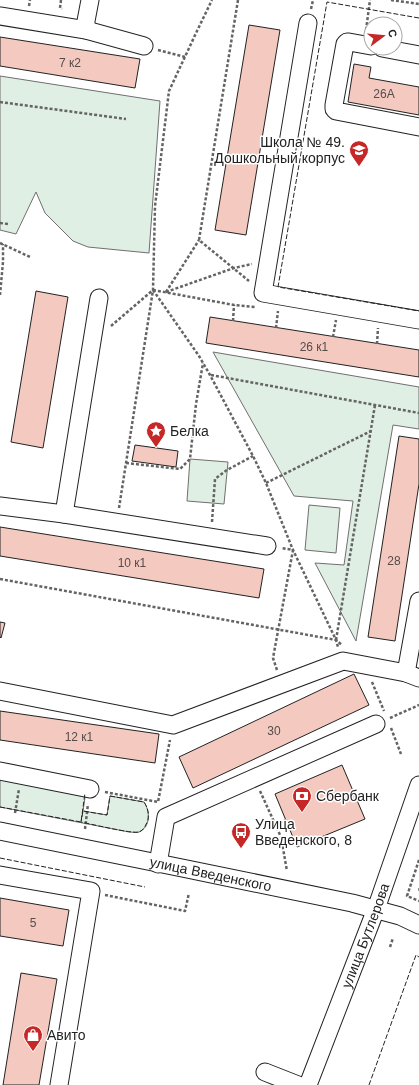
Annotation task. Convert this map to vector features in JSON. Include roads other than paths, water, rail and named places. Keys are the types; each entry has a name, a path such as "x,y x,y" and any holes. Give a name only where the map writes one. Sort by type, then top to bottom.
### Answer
{"street":[{"path":"86,30 90,0"},
{"path":"0,16 86,30 144,46"},
{"path":"308,23 263,292 419,320"},
{"path":"363,44 350,42 345,44 334,109 338,113 419,127"},
{"path":"403,52 419,55"},
{"path":"64,514 99,298"},
{"path":"0,506 64,514 267,546"},
{"path":"0,691 173,724 343,661 412,675 419,601"},
{"path":"158,864 166,817 376,724"},
{"path":"0,771 90,789"},
{"name":"улица Бутлерова","path":"308,1085 376,909 419,785"},
{"name":"улица Введенского","path":"0,831 376,909 400,916 419,925"},
{"path":"0,875 91,892 59,1085"},
{"path":"265,1072 298,1085"}],"place":[{"name":"Школа № 49. Дошкольный корпус","path":"359,167"},
{"name":"Белка","path":"156,448"},
{"name":"Сбербанк","path":"302,813"},
{"name":"Улица Введенского, 8","path":"241,849"},
{"name":"Авито","path":"33,1052"}]}
